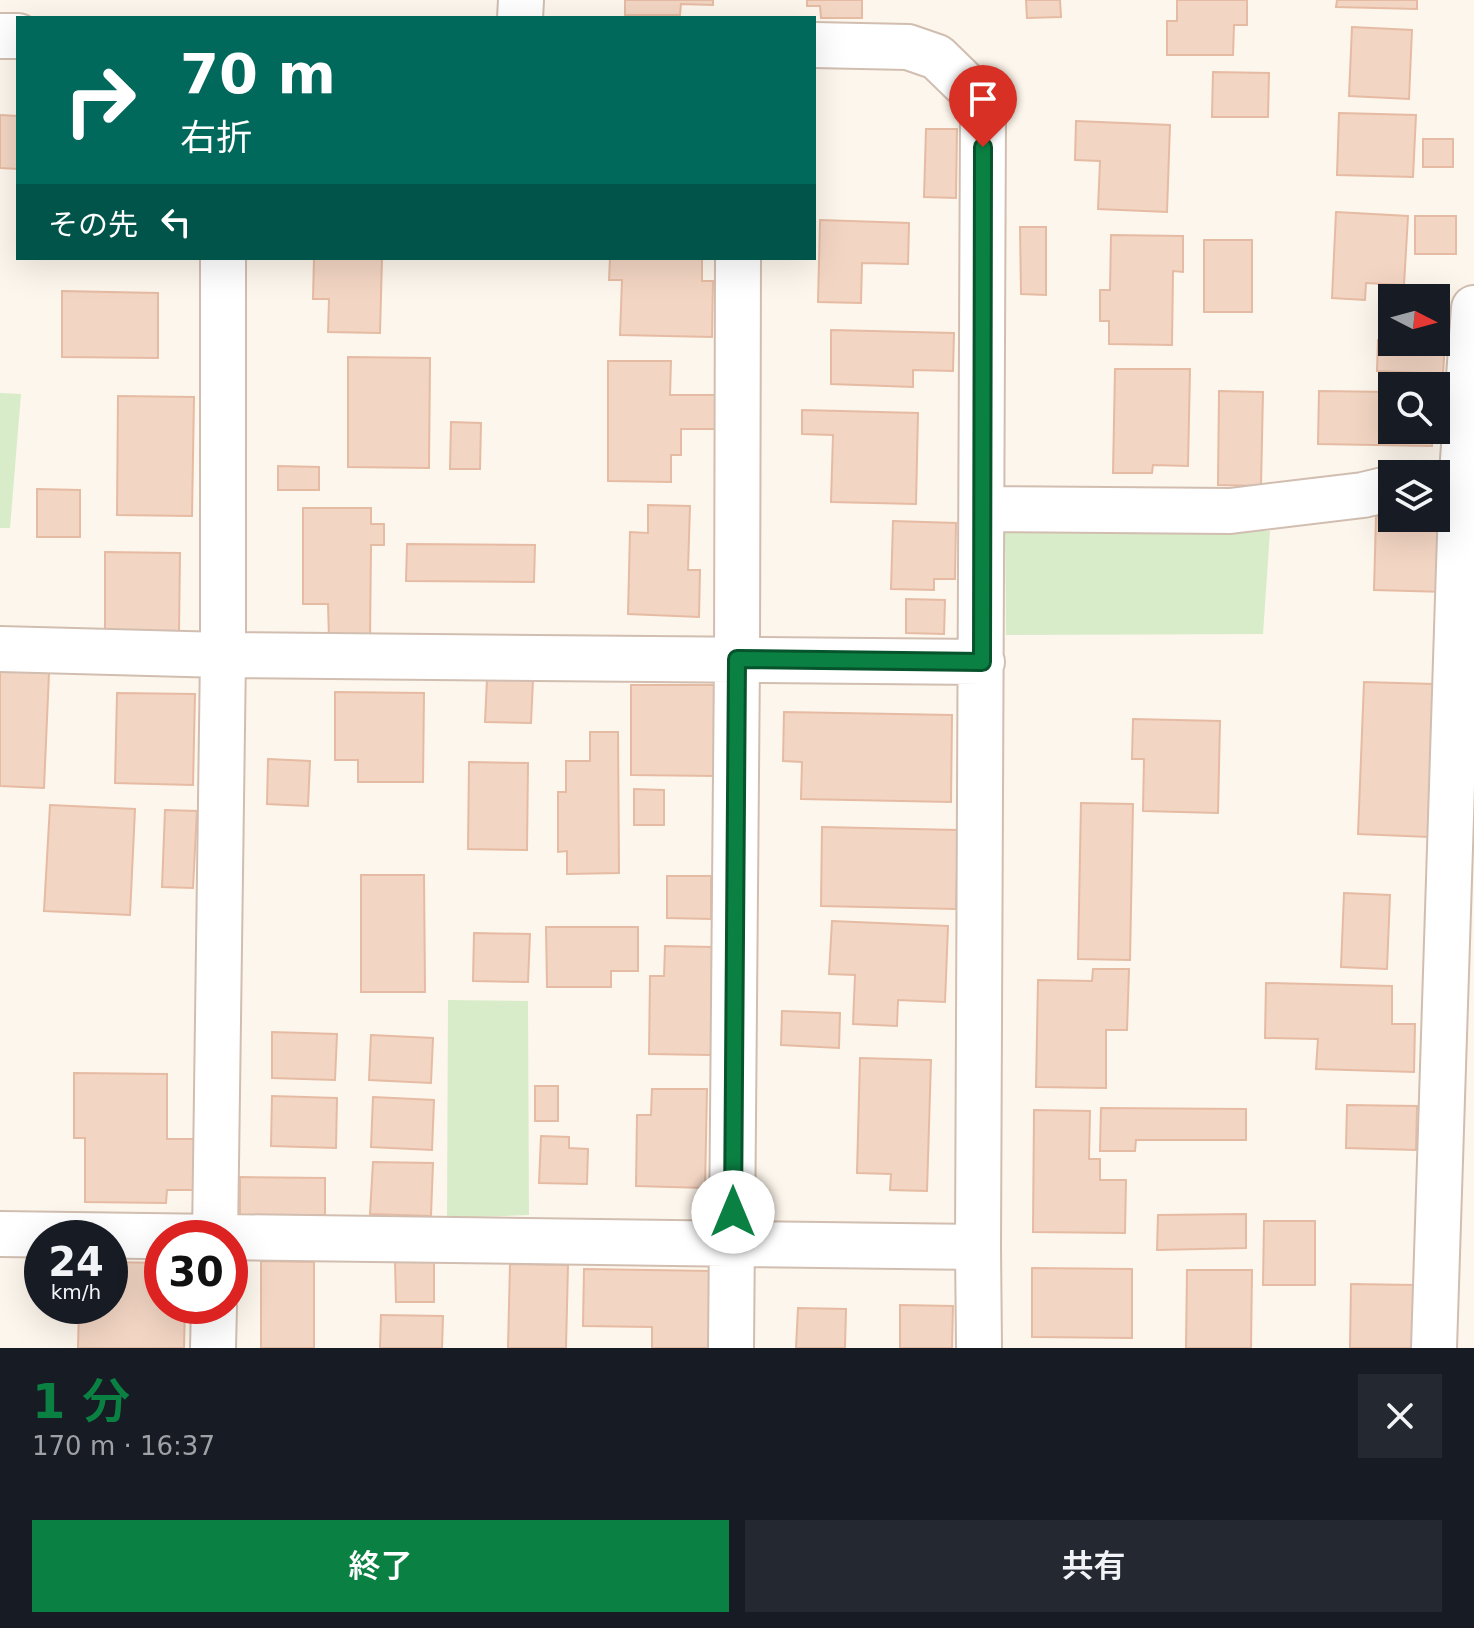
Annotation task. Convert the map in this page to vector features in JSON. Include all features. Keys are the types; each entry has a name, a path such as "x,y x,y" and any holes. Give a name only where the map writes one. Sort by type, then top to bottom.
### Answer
{"street":[{"path":"816,45 908,47 937,57 972,91 983,117 979,1348"},
{"path":"215,1220 223,655 223,260"},
{"path":"731,1348 738,260"},
{"path":"1434,1348 1457,474 1474,308"},
{"path":"982,509 1230,511 1378,491"},
{"path":"0,649 223,655 982,662"},
{"path":"0,1234 144,1237"},
{"path":"248,1238 978,1247"},
{"path":"213,1348 214,1324"}],"green space":[{"path":"0,393 21,394 10,528 0,528"},
{"path":"1005,530 1270,531 1263,634 1006,635"},
{"path":"448,1000 528,1001 529,1215 447,1218"}],"building":[{"path":"625,0 713,0 713,5 681,4 680,15 625,15"},
{"path":"807,0 862,0 862,18 821,18 820,6 807,6"},
{"path":"1026,0 1060,0 1061,17 1027,18"},
{"path":"1177,0 1247,0 1247,25 1234,25 1233,55 1167,55 1167,21 1177,21"},
{"path":"1337,0 1417,0 1417,9 1336,7"},
{"path":"1352,27 1412,30 1409,99 1349,96"},
{"path":"1213,72 1269,73 1268,117 1212,117"},
{"path":"1339,113 1416,115 1413,177 1337,175"},
{"path":"0,115 16,116 16,169 0,168"},
{"path":"1076,121 1170,125 1167,212 1098,209 1100,161 1075,160"},
{"path":"926,129 957,129 956,198 924,197"},
{"path":"1423,139 1453,139 1453,167 1423,167"},
{"path":"1336,212 1408,216 1404,284 1366,283 1365,300 1332,298"},
{"path":"1415,216 1456,216 1456,254 1415,254"},
{"path":"820,220 909,223 908,264 862,263 861,303 818,302"},
{"path":"1020,227 1046,227 1046,295 1021,294"},
{"path":"1111,235 1183,236 1183,272 1173,271 1172,345 1109,344 1109,321 1100,321 1100,290 1110,290"},
{"path":"1204,240 1252,240 1252,312 1204,312"},
{"path":"314,260 382,260 380,333 328,332 329,299 313,299"},
{"path":"610,260 702,260 702,281 713,281 712,337 620,335 622,280 609,280"},
{"path":"62,291 158,293 158,358 62,357"},
{"path":"831,330 954,333 953,371 913,370 913,387 831,384"},
{"path":"1378,340 1378,356 1444,356 1443,372 1377,371"},
{"path":"348,357 430,358 429,468 348,467"},
{"path":"608,361 671,361 670,395 717,395 718,429 681,429 681,455 671,455 671,482 608,481"},
{"path":"1115,369 1190,369 1188,466 1153,465 1152,473 1113,473"},
{"path":"1219,391 1263,392 1261,486 1218,485"},
{"path":"1319,391 1378,392 1378,444 1432,446 1318,444"},
{"path":"118,396 194,397 192,516 117,515"},
{"path":"802,410 918,413 916,504 831,502 833,435 802,434"},
{"path":"451,422 481,423 480,469 450,469"},
{"path":"278,466 319,467 319,490 278,490"},
{"path":"37,489 80,490 80,537 37,537"},
{"path":"648,505 690,506 688,570 700,570 699,617 628,614 630,532 648,533"},
{"path":"303,508 371,508 371,524 384,524 384,545 371,545 370,638 329,638 328,604 303,604"},
{"path":"1376,516 1378,532 1447,532 1446,592 1374,590"},
{"path":"893,521 956,523 955,579 934,579 934,590 891,589"},
{"path":"407,544 535,545 534,582 406,581"},
{"path":"105,552 180,553 179,632 105,632"},
{"path":"906,599 945,600 944,634 906,633"},
{"path":"0,671 49,673 44,788 0,786"},
{"path":"487,679 533,680 531,723 485,722"},
{"path":"1364,682 1434,684 1429,837 1358,834"},
{"path":"631,685 715,685 715,776 631,775"},
{"path":"335,692 424,693 423,782 358,782 358,760 335,760"},
{"path":"117,693 195,694 193,785 115,783"},
{"path":"784,712 952,715 951,802 801,799 802,762 783,761"},
{"path":"1133,719 1220,721 1218,813 1143,811 1144,759 1132,759"},
{"path":"590,732 618,732 619,873 567,874 567,851 558,852 558,792 566,792 566,761 590,761"},
{"path":"268,759 310,761 308,806 267,804"},
{"path":"469,762 528,763 527,850 468,849"},
{"path":"634,789 664,790 664,825 634,825"},
{"path":"1081,803 1133,804 1130,960 1078,959"},
{"path":"50,805 135,809 130,915 44,911"},
{"path":"165,810 197,811 193,888 162,887"},
{"path":"822,827 958,830 956,909 821,906"},
{"path":"361,875 424,875 425,992 361,992"},
{"path":"667,876 711,876 711,919 667,918"},
{"path":"1344,893 1390,895 1387,969 1341,967"},
{"path":"832,921 948,926 945,1002 898,1000 897,1026 853,1024 855,975 829,974"},
{"path":"546,927 638,927 638,971 611,971 611,987 547,987"},
{"path":"474,933 530,934 528,982 473,981"},
{"path":"665,946 712,947 711,1055 649,1054 650,976 664,976"},
{"path":"1093,969 1129,969 1127,1030 1106,1030 1106,1088 1036,1087 1038,980 1092,981"},
{"path":"1266,983 1392,986 1392,1024 1415,1024 1414,1072 1316,1069 1318,1039 1265,1038"},
{"path":"782,1011 840,1013 839,1048 781,1045"},
{"path":"272,1032 337,1034 335,1080 272,1078"},
{"path":"371,1035 433,1038 431,1083 369,1080"},
{"path":"860,1058 931,1060 927,1191 890,1190 891,1174 857,1173"},
{"path":"74,1073 167,1074 167,1139 194,1139 194,1190 167,1190 166,1203 85,1202 85,1138 74,1138"},
{"path":"535,1086 558,1086 558,1121 535,1121"},
{"path":"652,1089 707,1089 705,1188 636,1186 637,1115 651,1115"},
{"path":"272,1096 337,1098 336,1148 271,1146"},
{"path":"373,1097 434,1100 432,1150 371,1147"},
{"path":"1347,1105 1417,1106 1416,1150 1346,1148"},
{"path":"1101,1108 1246,1109 1246,1140 1136,1140 1135,1151 1100,1151"},
{"path":"1034,1110 1090,1111 1089,1159 1100,1159 1100,1180 1126,1180 1125,1233 1033,1232"},
{"path":"541,1136 569,1137 569,1148 588,1149 587,1184 539,1183"},
{"path":"373,1162 433,1163 431,1216 370,1214"},
{"path":"240,1177 325,1178 325,1215 240,1215"},
{"path":"1246,1214 1246,1248 1157,1250 1158,1215"},
{"path":"1264,1221 1315,1221 1315,1285 1263,1285"},
{"path":"261,1261 314,1262 314,1348 261,1348"},
{"path":"434,1261 434,1302 396,1302 395,1262"},
{"path":"128,1262 144,1263 144,1324 185,1324 184,1348 78,1348 79,1324 128,1324"},
{"path":"510,1264 568,1265 566,1348 508,1348"},
{"path":"1032,1268 1132,1269 1132,1338 1032,1337"},
{"path":"584,1269 712,1271 710,1348 652,1348 652,1327 583,1326"},
{"path":"1187,1270 1252,1270 1251,1348 1186,1348"},
{"path":"1351,1284 1415,1285 1414,1348 1350,1348"},
{"path":"900,1305 953,1306 952,1348 900,1348"},
{"path":"798,1308 846,1309 845,1348 796,1348"},
{"path":"381,1315 443,1316 442,1348 380,1348"}],"route":[{"path":"733,1212 737,659 982,662 983,147"}]}
